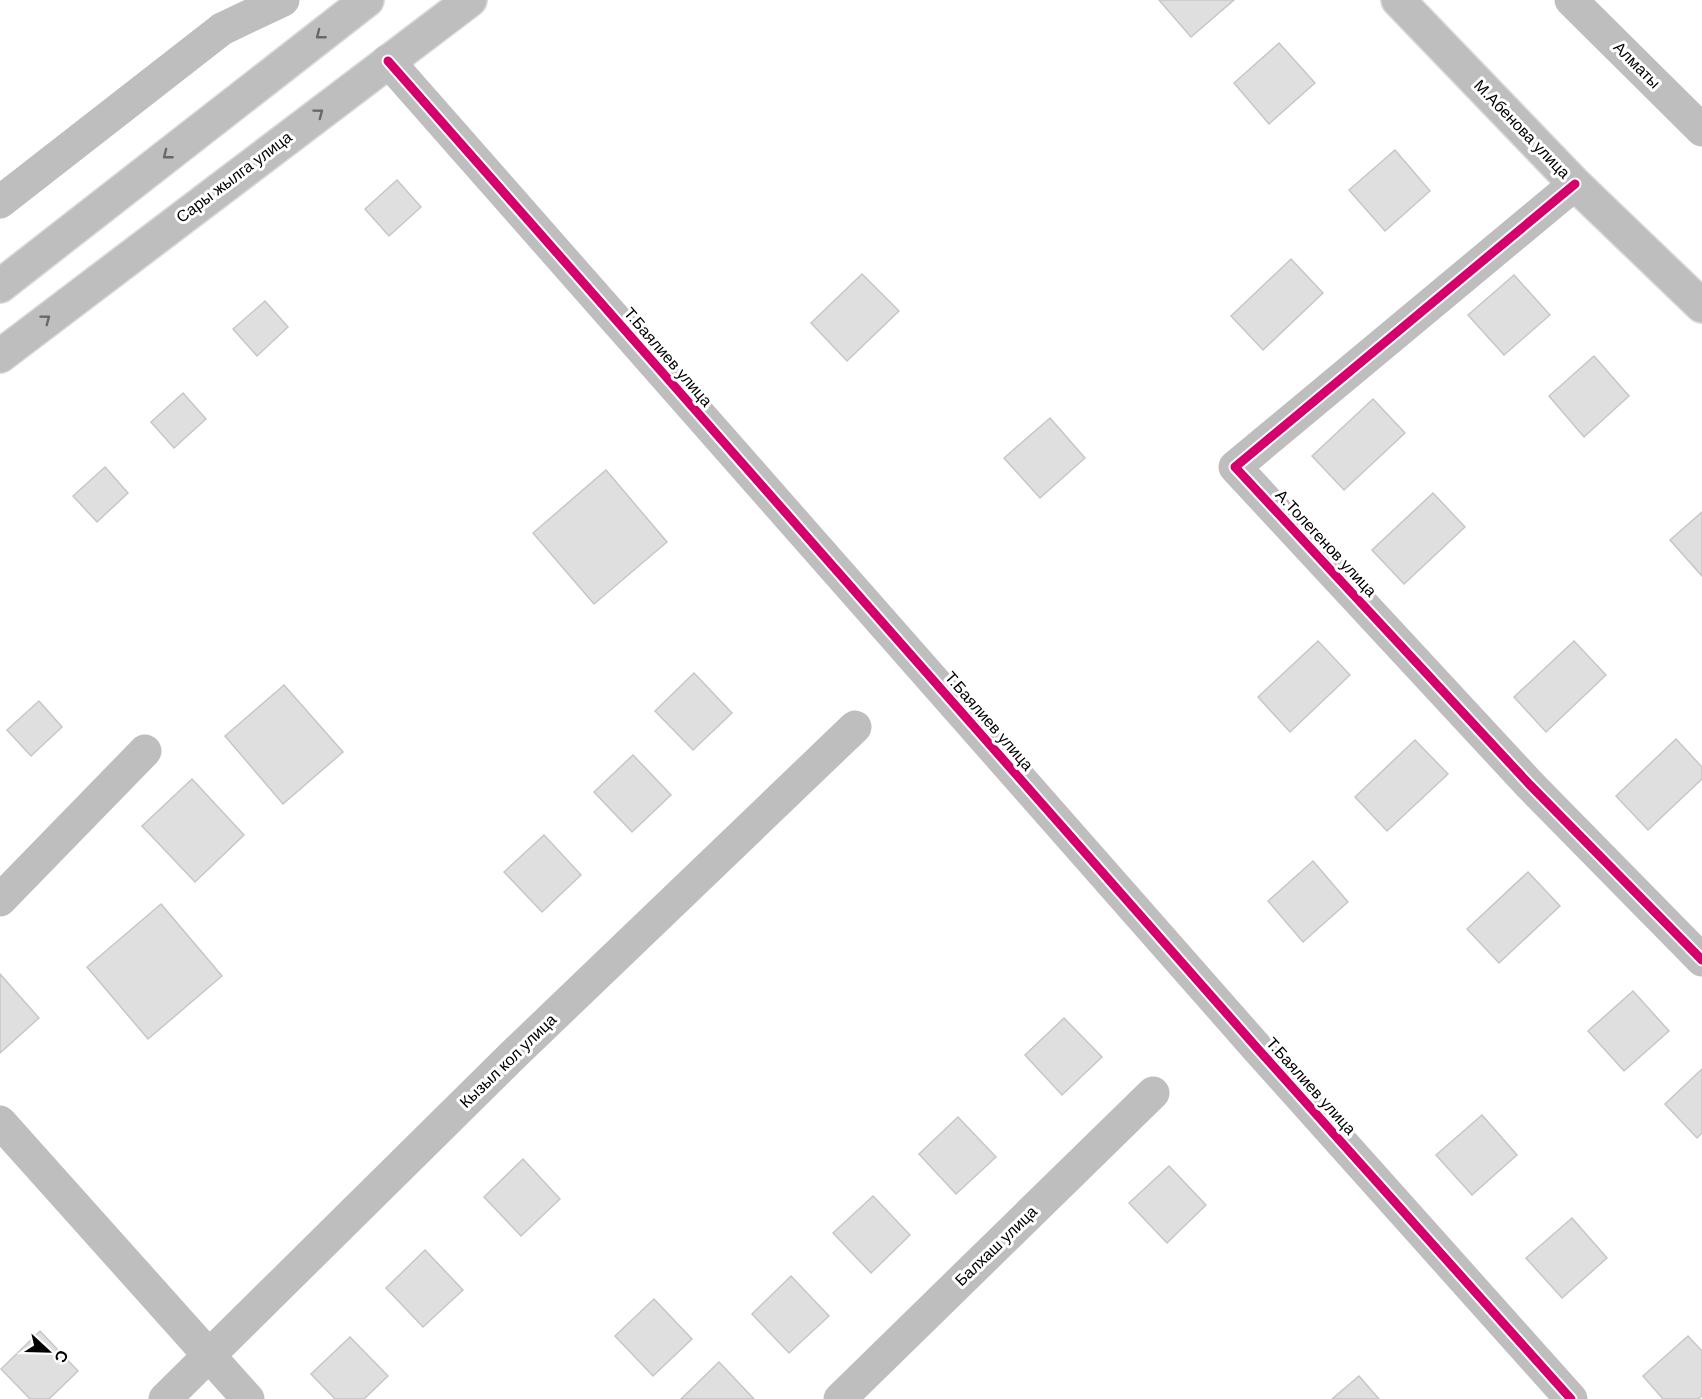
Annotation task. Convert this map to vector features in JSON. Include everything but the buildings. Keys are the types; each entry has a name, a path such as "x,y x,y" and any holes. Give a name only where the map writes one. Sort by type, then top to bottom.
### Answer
{"street":[{"path":"0,201 222,29 283,0"},
{"name":"Сары жылга улица","path":"0,356 470,0"},
{"name":"М.Абенова улица","path":"1398,0 1575,184 1702,306"},
{"name":"Алматы","path":"1571,0 1702,130"},
{"path":"0,286 351,4"},
{"name":"Т.Баялиев улица","path":"388,61 1257,1048 1571,1399"},
{"name":"А.Толегенов улица","path":"1575,184 1235,467 1530,785 1702,960"},
{"name":"Кызыл кол улица","path":"165,1399 511,1058 855,727"},
{"path":"0,900 145,751"},
{"name":"Балхаш улица","path":"840,1399 1153,1093"},
{"path":"0,1122 248,1399"}],"cycle path":[{"path":"388,61 1257,1048 1571,1399"},
{"path":"1575,184 1235,467 1530,785 1702,960"}]}
